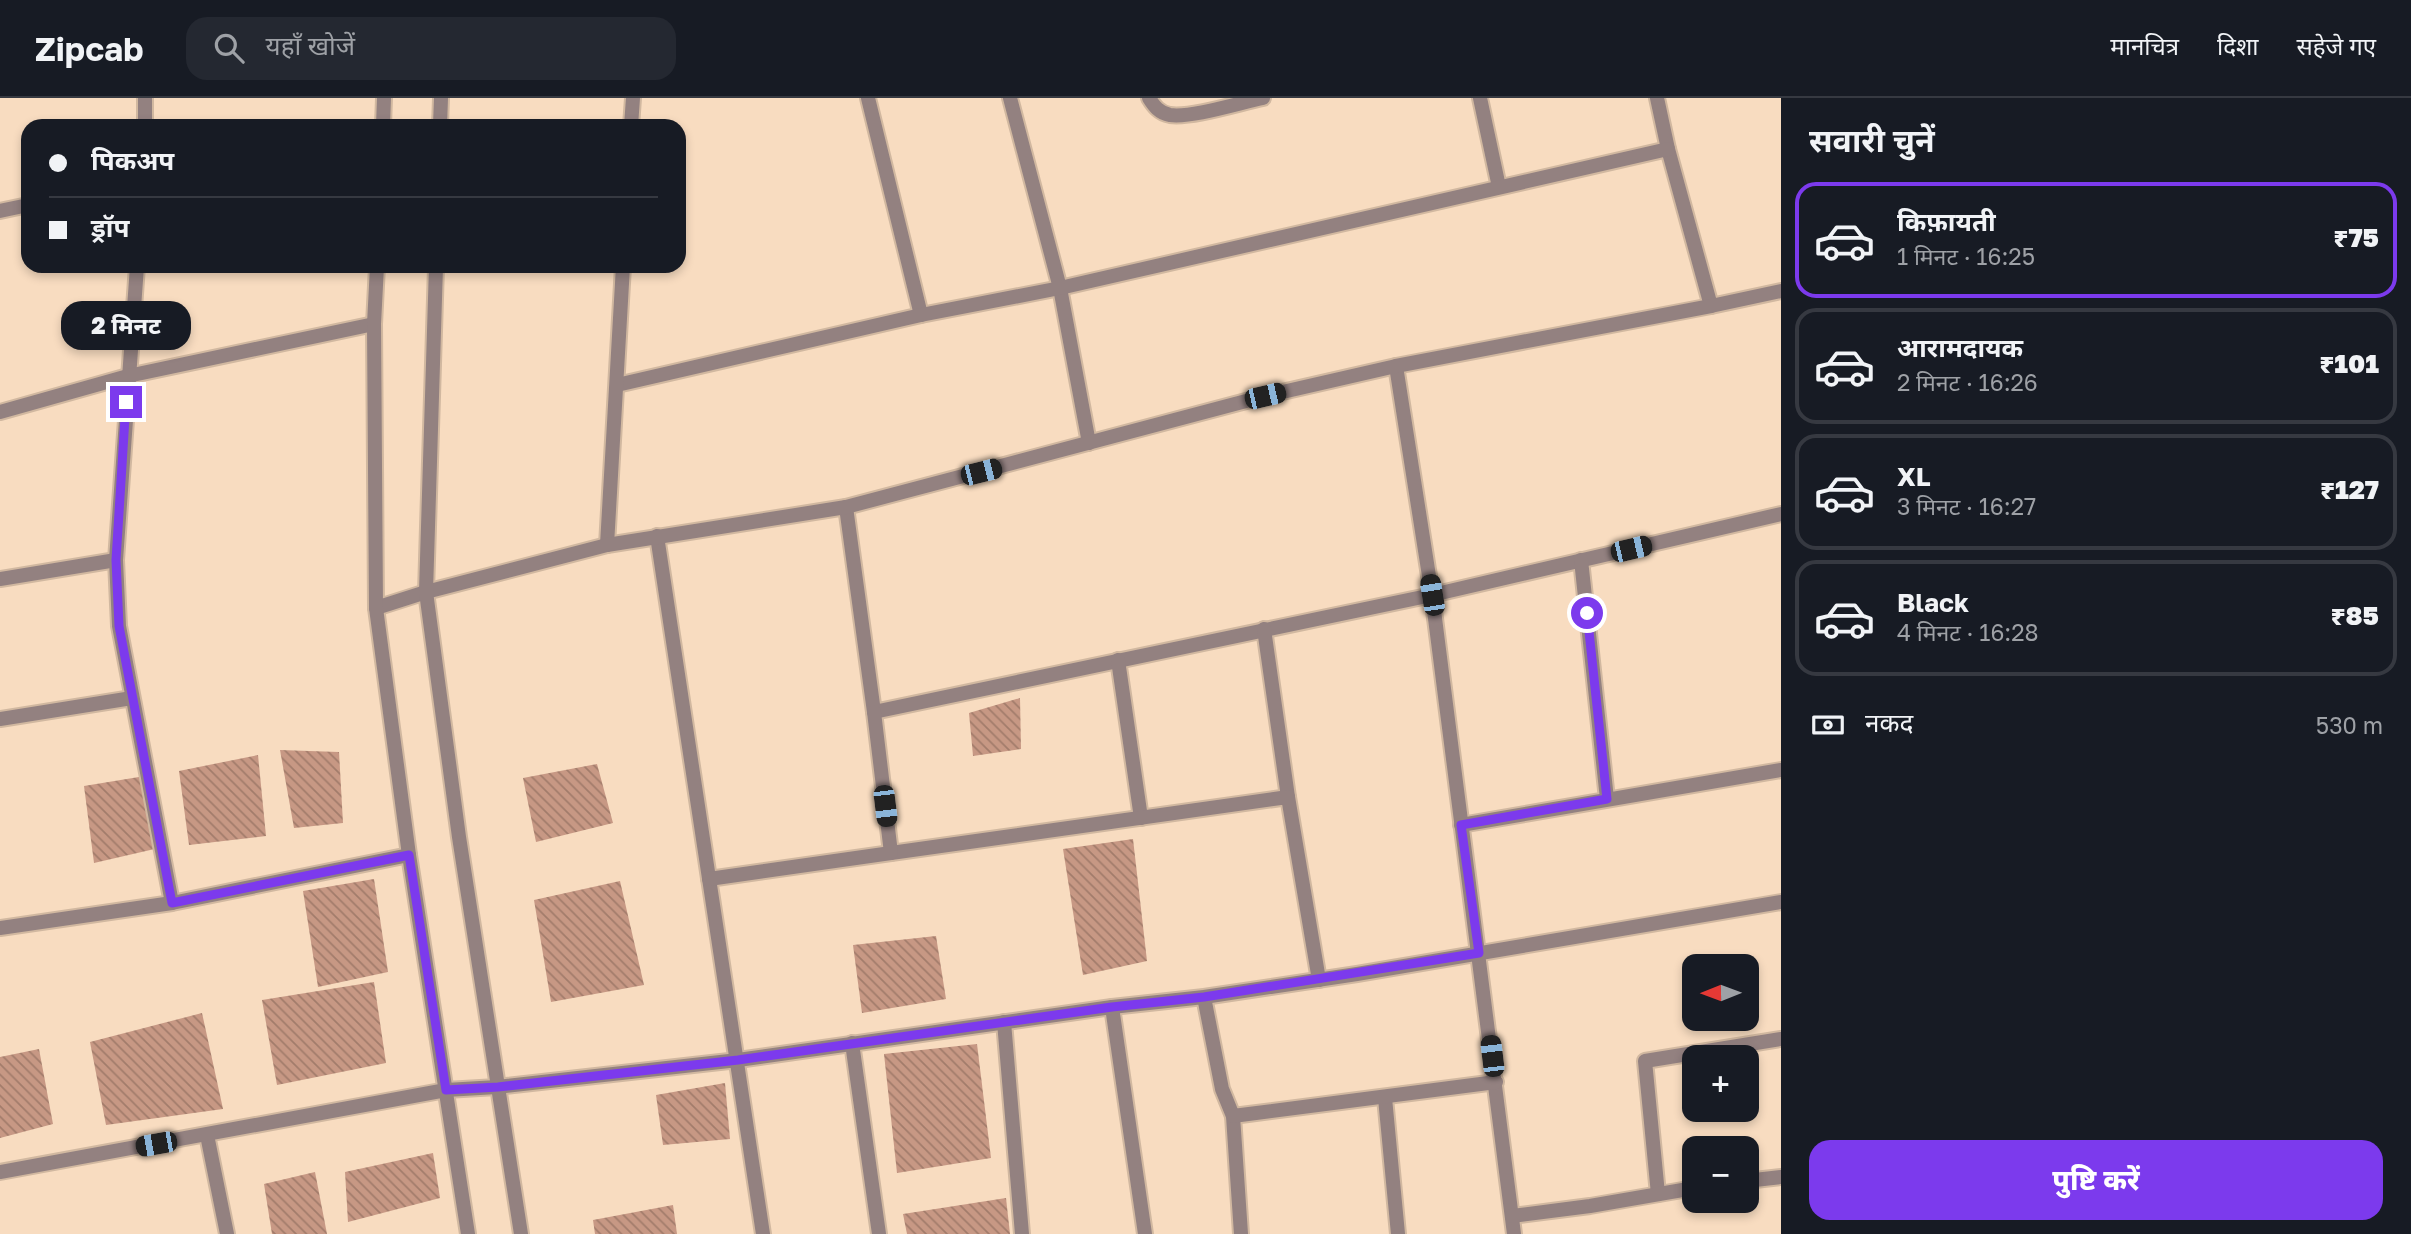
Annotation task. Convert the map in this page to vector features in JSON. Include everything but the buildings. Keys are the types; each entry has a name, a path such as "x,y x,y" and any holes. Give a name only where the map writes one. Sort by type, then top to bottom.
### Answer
{"street":[{"path":"145,98 145,119"},
{"path":"383,119 384,98"},
{"path":"440,119 441,98"},
{"path":"632,119 633,98"},
{"path":"868,98 920,315"},
{"path":"1010,98 1060,288 1089,443"},
{"path":"1149,98 1156,110 1168,115 1263,98"},
{"path":"1480,98 1499,187"},
{"path":"1657,98 1668,149 1711,306"},
{"path":"617,386 920,315 1060,288 1668,149"},
{"path":"0,211 21,206"},
{"path":"136,273 116,560 119,626 172,903"},
{"path":"377,273 374,324 376,608 409,855 468,1234"},
{"path":"436,273 426,592 459,837 520,1234"},
{"path":"607,545 624,273"},
{"path":"376,608 426,592 607,545 845,507 1265,396 1396,366 1781,291"},
{"path":"0,412 128,376 374,324"},
{"path":"1396,366 1432,595 1514,1234"},
{"path":"845,507 891,853"},
{"path":"874,712 1432,595 1781,514"},
{"path":"657,536 763,1234"},
{"path":"0,579 116,560"},
{"path":"1581,560 1607,799"},
{"path":"1264,629 1288,797 1319,980"},
{"path":"1118,660 1141,818"},
{"path":"0,719 132,698"},
{"path":"1461,825 1781,770"},
{"path":"709,879 1288,797"},
{"path":"0,928 172,903 409,855"},
{"path":"0,1172 446,1090 498,1087 738,1060 1112,1007 1204,997 1781,902"},
{"path":"1204,997 1222,1089 1233,1116 1241,1234"},
{"path":"1112,1007 1145,1234"},
{"path":"1004,1022 1022,1234"},
{"path":"1658,1194 1645,1061 1781,1039"},
{"path":"852,1043 879,1234"},
{"path":"1233,1116 1496,1082"},
{"path":"1385,1098 1398,1234"},
{"path":"207,1135 227,1234"},
{"path":"1759,1180 1781,1177"},
{"path":"1512,1216 1682,1190"}],"route":[{"path":"126,402 116,560 119,626 172,903 409,855 446,1090 498,1087 738,1060 1112,1007 1204,997 1479,953 1461,825 1607,799 1587,613"}]}
